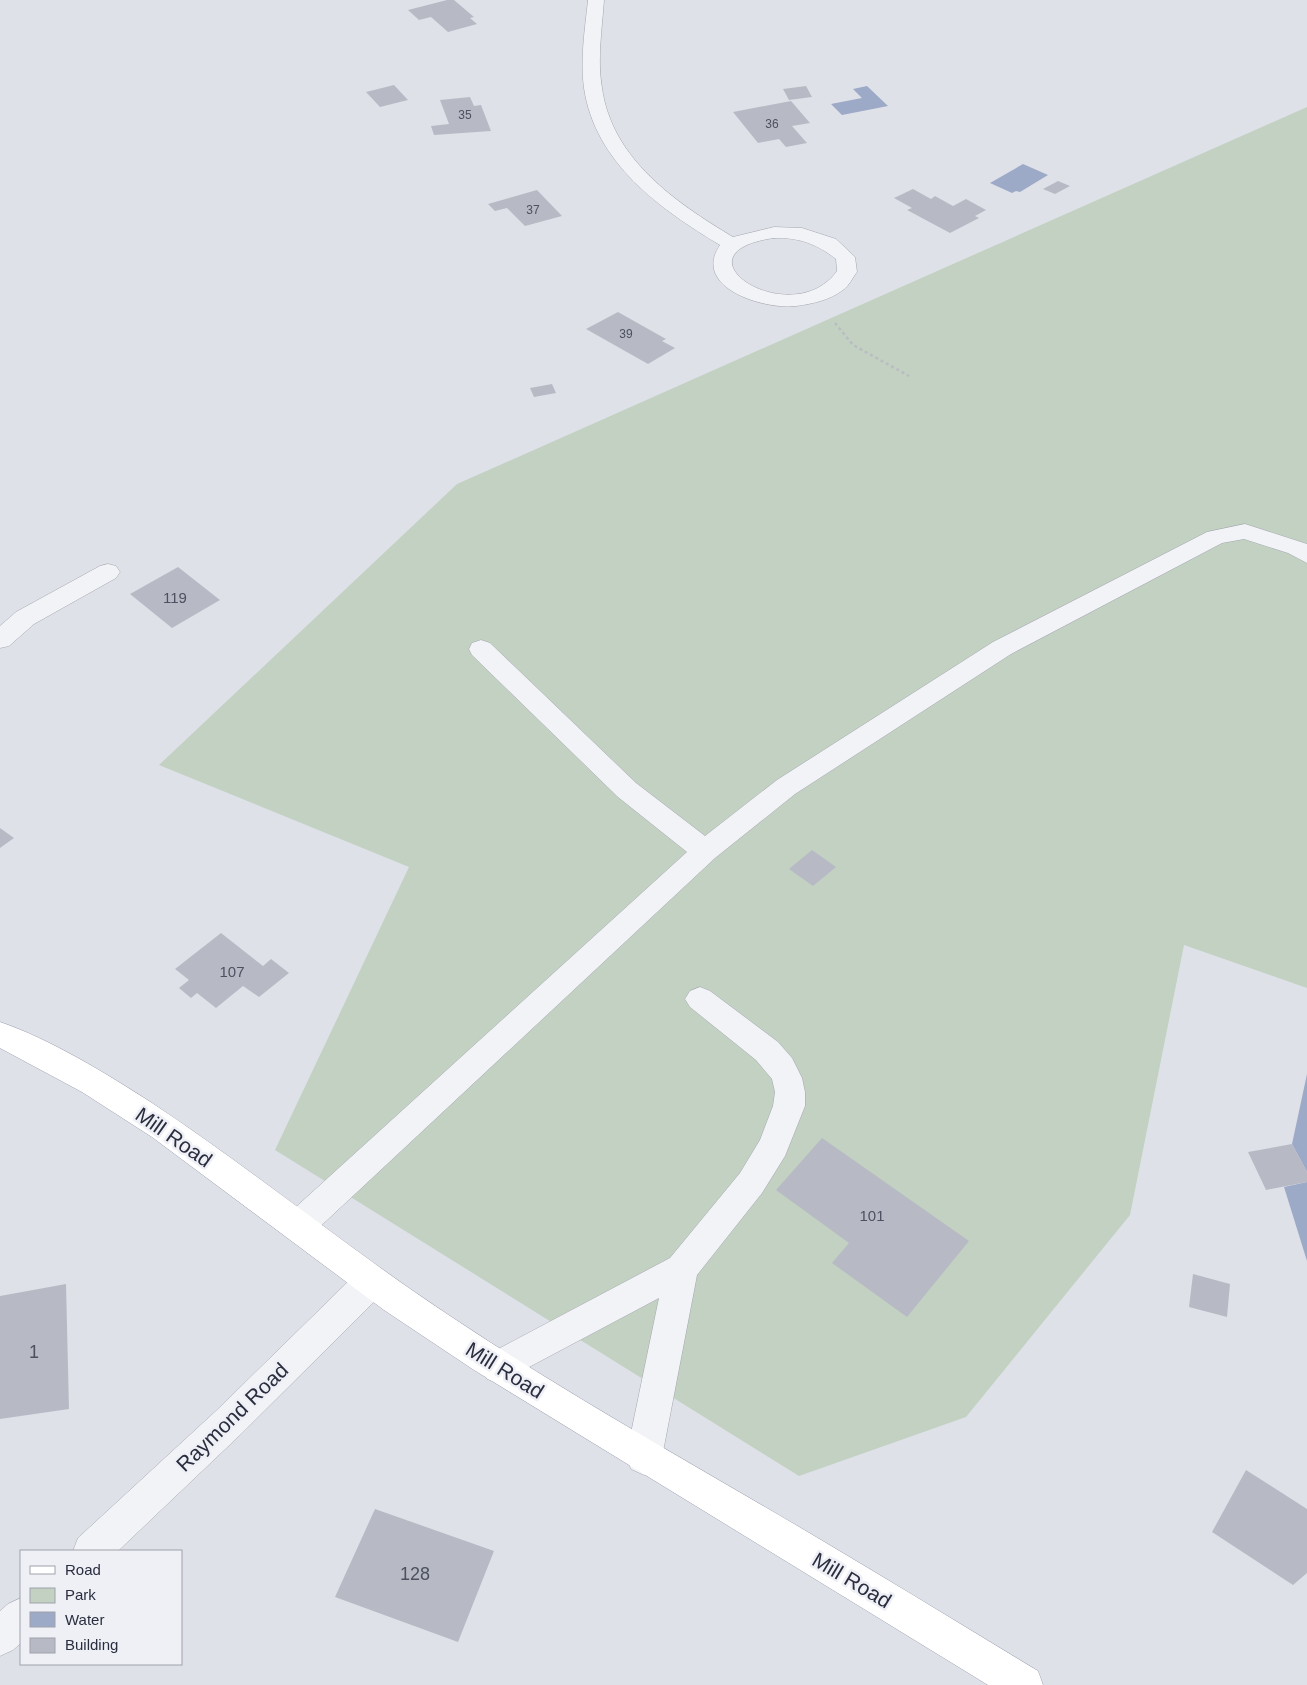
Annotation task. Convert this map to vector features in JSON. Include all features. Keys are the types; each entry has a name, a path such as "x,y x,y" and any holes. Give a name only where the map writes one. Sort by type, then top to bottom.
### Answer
{"main road":[{"name":"Mill Road","path":"0,1034 77,1074 125,1102 298,1226 371,1282 499,1367 644,1458 849,1577 1024,1685"}],"street":[{"path":"596,0 593,86 598,114 606,132 628,164 647,185 688,217 733,245"},
{"path":"782,232 812,236 834,246 843,254 848,263 845,279 828,293 814,297 785,300 768,299 749,294 733,284 724,274 721,263 724,254 733,245 754,235 782,232"},
{"path":"298,1226 535,1010 705,851 786,787 1002,648 1215,537 1245,531 1296,548 1307,555"},
{"path":"0,640 25,618 108,572"},
{"path":"481,649 627,790 705,851"},
{"path":"499,1367 682,1269 752,1183 781,1131 790,1099 786,1078 774,1058 700,999"},
{"path":"644,1458 682,1269"},
{"name":"Raymond Road","path":"92,1550 229,1422 371,1282"},
{"path":"0,1637 20,1618"}],"path":[{"path":"814,297 853,345 909,376"}],"green space":[{"path":"1307,107 1307,988 1184,945 1130,1215 966,1417 799,1476 275,1150 409,867 159,765 457,484"}],"water":[{"path":"867,86 888,106 842,115 831,104 862,98 853,89"},
{"path":"1023,164 1048,175 1020,192 1012,193 990,183"},
{"path":"1307,1074 1307,1172 1292,1144"},
{"path":"1307,1182 1307,1261 1284,1187"}],"building":[{"path":"454,0 474,17 470,18 477,24 448,32 431,17 419,20 408,10"},
{"path":"394,85 408,100 380,107 366,92"},
{"path":"806,86 812,97 789,100 783,89"},
{"path":"470,97 474,106 481,105 491,131 434,135 431,126 449,124 440,100"},
{"path":"791,101 810,123 792,126 807,143 786,147 779,139 758,143 733,112"},
{"path":"1058,181 1070,186 1055,194 1043,189"},
{"path":"913,189 931,199 935,196 953,206 966,199 986,210 975,216 979,218 950,233 907,210 912,208 894,198"},
{"path":"537,190 562,216 525,226 507,208 495,211 488,204"},
{"path":"618,312 666,339 662,341 675,348 648,364 586,329"},
{"path":"552,384 556,393 534,397 530,388"},
{"path":"178,567 220,600 172,628 130,594"},
{"path":"0,828 14,838 0,848"},
{"path":"812,850 836,867 813,886 789,869"},
{"path":"221,933 263,966 271,959 289,973 259,997 243,986 216,1008 197,993 191,998 179,988 189,980 175,969"},
{"path":"822,1138 969,1241 907,1317 832,1263 849,1243 776,1190"},
{"path":"1292,1144 1307,1172 1307,1182 1266,1190 1248,1152"},
{"path":"1193,1274 1230,1284 1227,1317 1189,1307"},
{"path":"66,1284 69,1409 0,1419 0,1296"},
{"path":"1246,1470 1307,1509 1307,1573 1293,1585 1212,1532"},
{"path":"375,1509 494,1551 458,1642 335,1597"}]}
